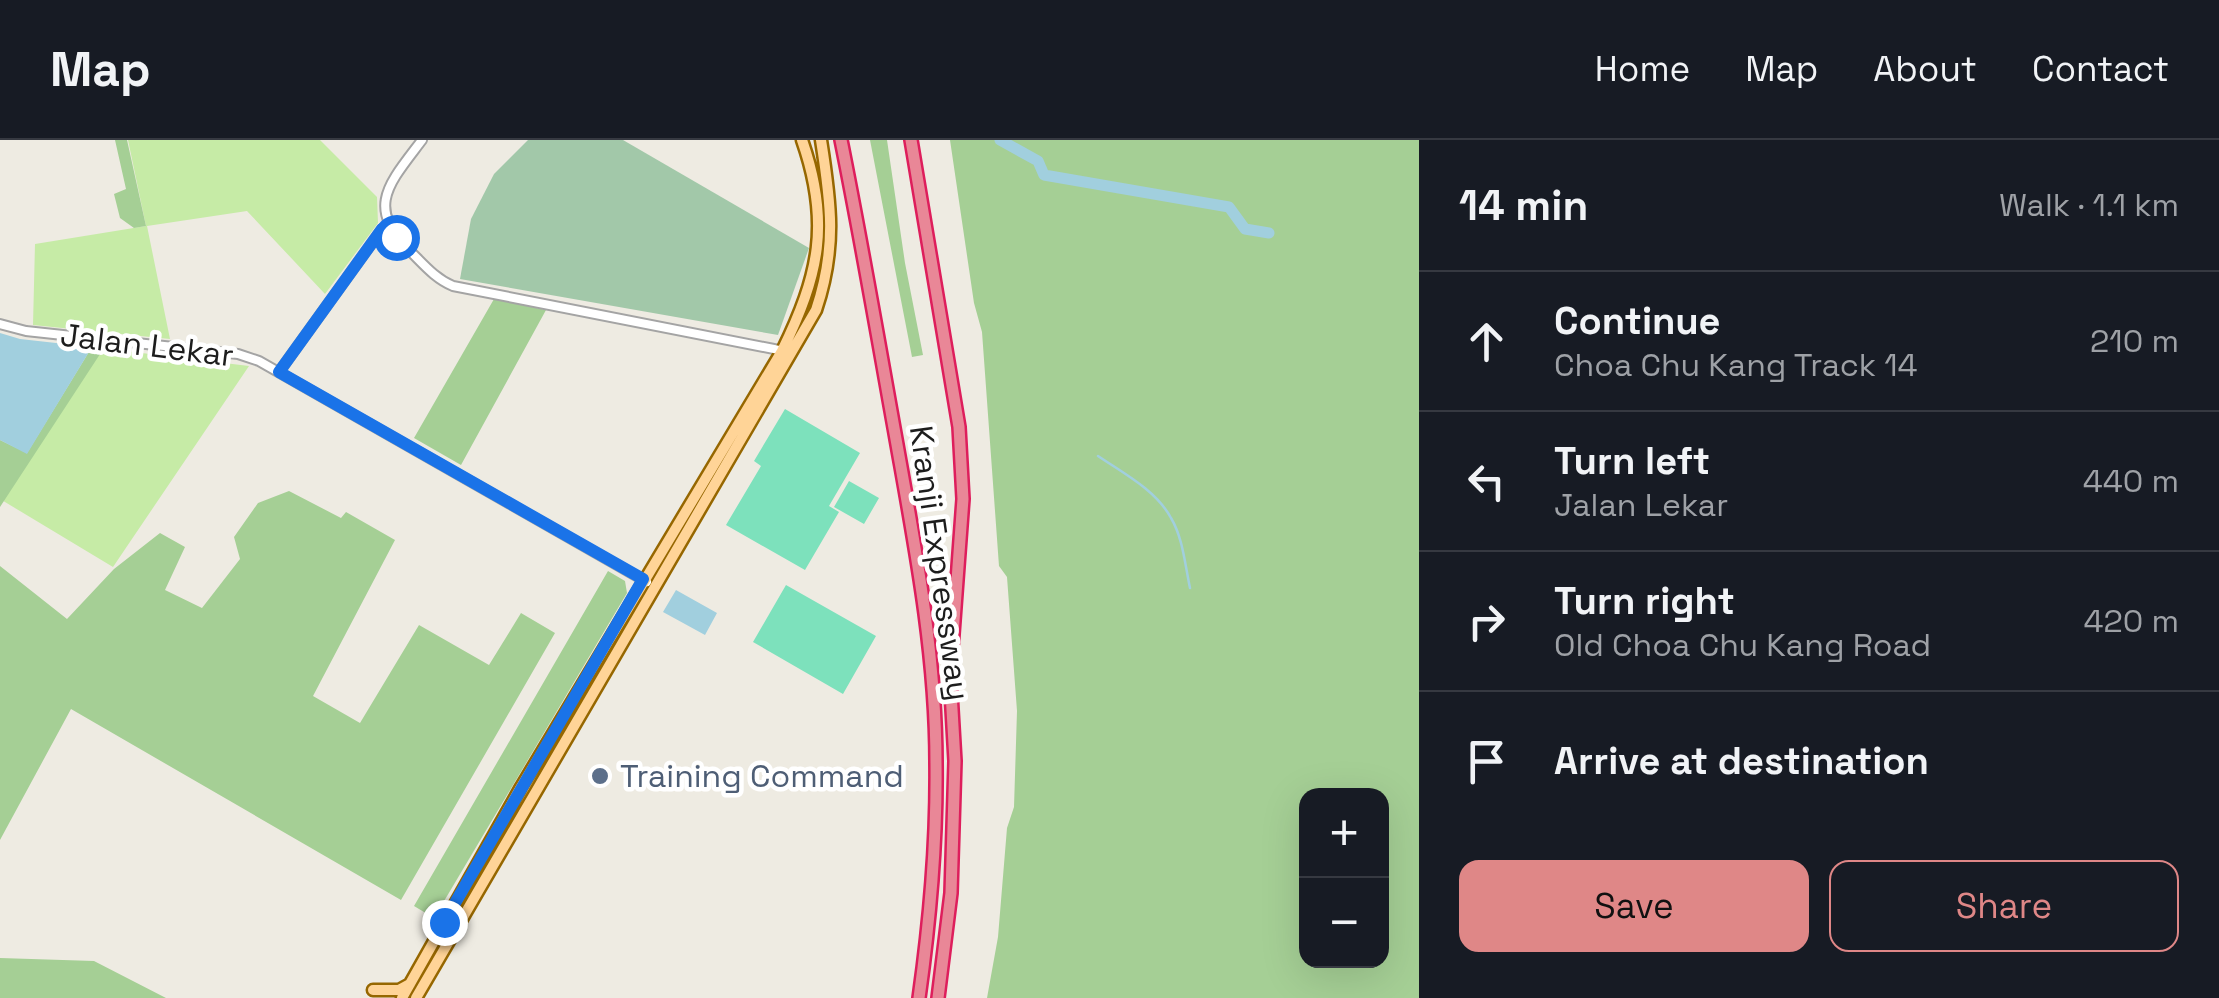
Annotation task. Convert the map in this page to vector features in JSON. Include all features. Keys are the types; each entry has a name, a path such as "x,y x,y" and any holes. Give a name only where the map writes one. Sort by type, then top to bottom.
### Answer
{"highway":[{"name":"Kranji Expressway","path":"842,140 910,516 930,656 935,828 932,893 919,998"},
{"name":"Kranji Expressway","path":"910,140 959,427 963,499 950,675 954,761 951,893 938,998"}],"main road":[{"path":"402,998 643,579 816,310 832,252 831,204 821,140"},
{"path":"416,998 787,352 806,300 819,246 806,143"},
{"path":"521,788 538,787"},
{"path":"373,990 398,990 410,984"}],"street":[{"path":"422,140 392,182 384,210 387,227 440,281 787,352"},
{"path":"279,372 387,227"},
{"name":"Jalan Lekar","path":"0,324 26,331 238,354 279,372 656,586"}],"green space":[{"path":"115,140 127,140 146,226 134,228 120,218 114,194 126,189"},
{"path":"128,140 320,140 377,197 378,223 325,294 247,211 147,226 170,339 33,325 35,244 146,226"},
{"path":"528,140 623,140 809,248 778,335 460,279 471,219 494,174"},
{"path":"870,140 887,140 923,355 912,357"},
{"path":"950,140 1419,140 1419,998 987,998 998,937 1007,828 1014,807 1017,711 1007,577 999,566 982,332 974,303"},
{"path":"494,299 546,310 461,465 414,438"},
{"path":"92,347 249,366 113,567 0,499"},
{"path":"92,347 104,348 0,507 0,440 27,453"},
{"path":"785,409 860,453 829,506 839,512 805,570 726,525 761,466 754,461"},
{"path":"849,481 879,498 864,524 834,507"},
{"path":"289,491 341,518 346,512 395,540 313,696 360,723 419,625 489,665 521,613 555,633 401,900 71,709 0,840 0,566 67,619 114,569 160,533 185,547 165,590 202,608 240,559 234,537 258,503"},
{"path":"608,571 625,581 627,593 434,918 414,906"},
{"path":"786,585 876,636 843,694 753,642"},
{"path":"0,958 94,961 166,998 0,998"}],"water":[{"path":"0,333 92,347 27,454 0,440"},
{"path":"676,590 717,613 705,635 663,612"}],"waterway":[{"path":"1000,140 1038,161 1044,175 1229,207 1245,229 1269,233"},
{"path":"1098,456 1138,483 1165,508 1178,534 1190,588"}],"place":[{"name":"Training Command","path":"600,776"}],"route":[{"path":"396,237 387,227 382,229 279,372 643,579 444,922"}]}
